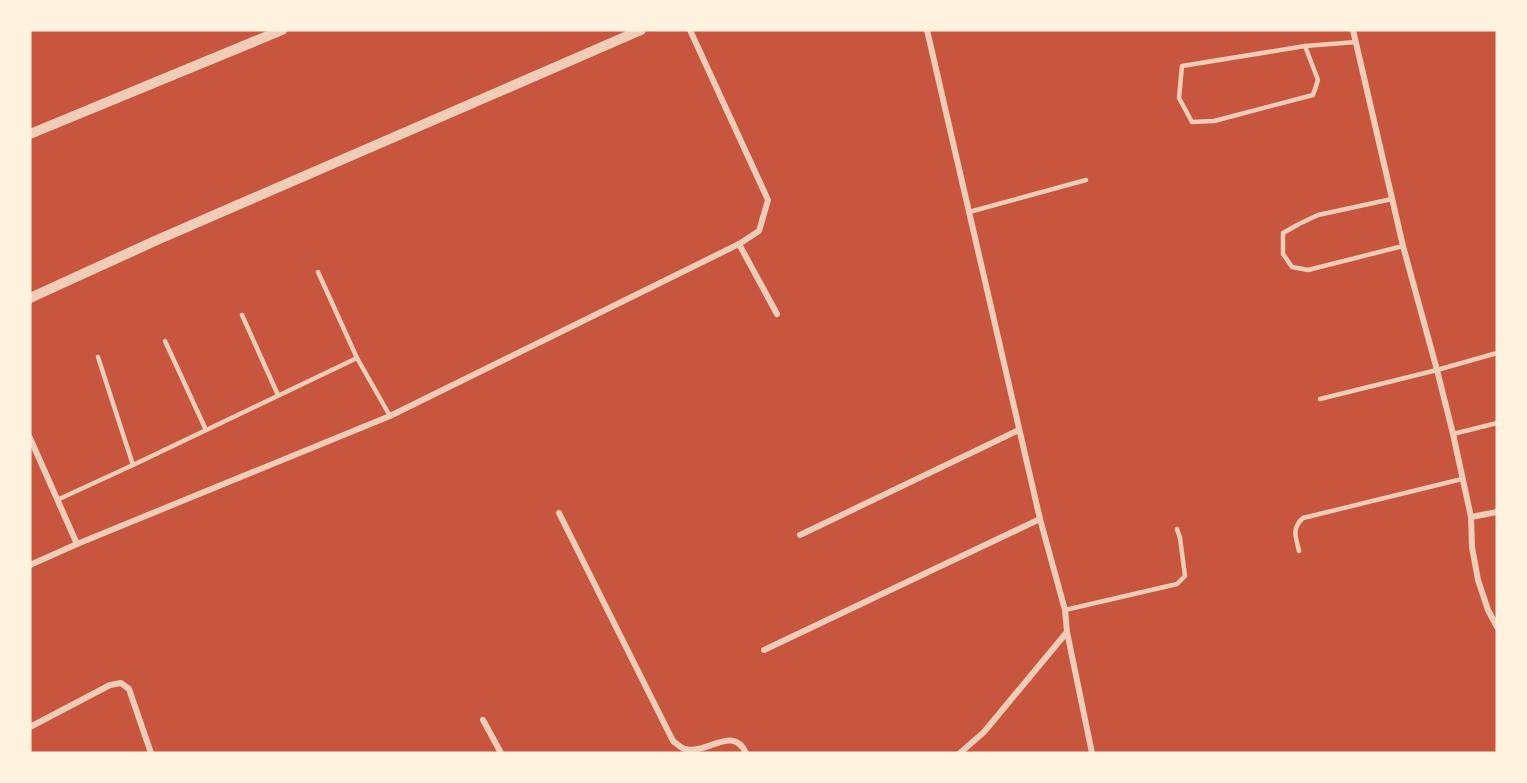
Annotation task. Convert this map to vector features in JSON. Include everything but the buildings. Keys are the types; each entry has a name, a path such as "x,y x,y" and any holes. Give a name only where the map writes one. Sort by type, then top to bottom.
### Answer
{"street":[{"path":"30,134 282,30"},
{"path":"30,298 157,240 641,30"},
{"path":"30,566 77,544 390,416 739,244 759,231 768,200 690,30"},
{"path":"927,30 1040,519 1065,610 1067,632 1092,753"},
{"path":"1353,30 1403,246 1453,434 1471,518 1472,547 1478,580 1488,610 1497,627"},
{"path":"739,244 777,314"},
{"path":"800,535 1019,430"},
{"path":"30,438 77,544"},
{"path":"1471,518 1497,512"},
{"path":"559,513 674,741 684,748 696,750 730,740 738,742 746,753"},
{"path":"764,650 1040,519"},
{"path":"960,753 984,732 1067,632"},
{"path":"30,727 110,685 121,683 129,689 151,753"},
{"path":"483,720 501,753"}],"lane":[{"path":"1305,46 1318,80 1313,95 1214,121 1192,122 1179,98 1182,66 1305,46 1356,42"},
{"path":"969,212 1086,180"},
{"path":"1392,199 1318,215 1299,224 1283,233 1283,254 1292,267 1308,270 1403,246"},
{"path":"318,272 357,358 390,416"},
{"path":"242,315 278,395"},
{"path":"165,341 206,430"},
{"path":"1320,399 1497,353"},
{"path":"98,357 133,465"},
{"path":"57,500 357,358"},
{"path":"1453,434 1497,423"},
{"path":"1299,551 1295,533 1296,524 1303,518 1462,479"},
{"path":"1065,610 1177,584 1185,576 1177,529"}]}
